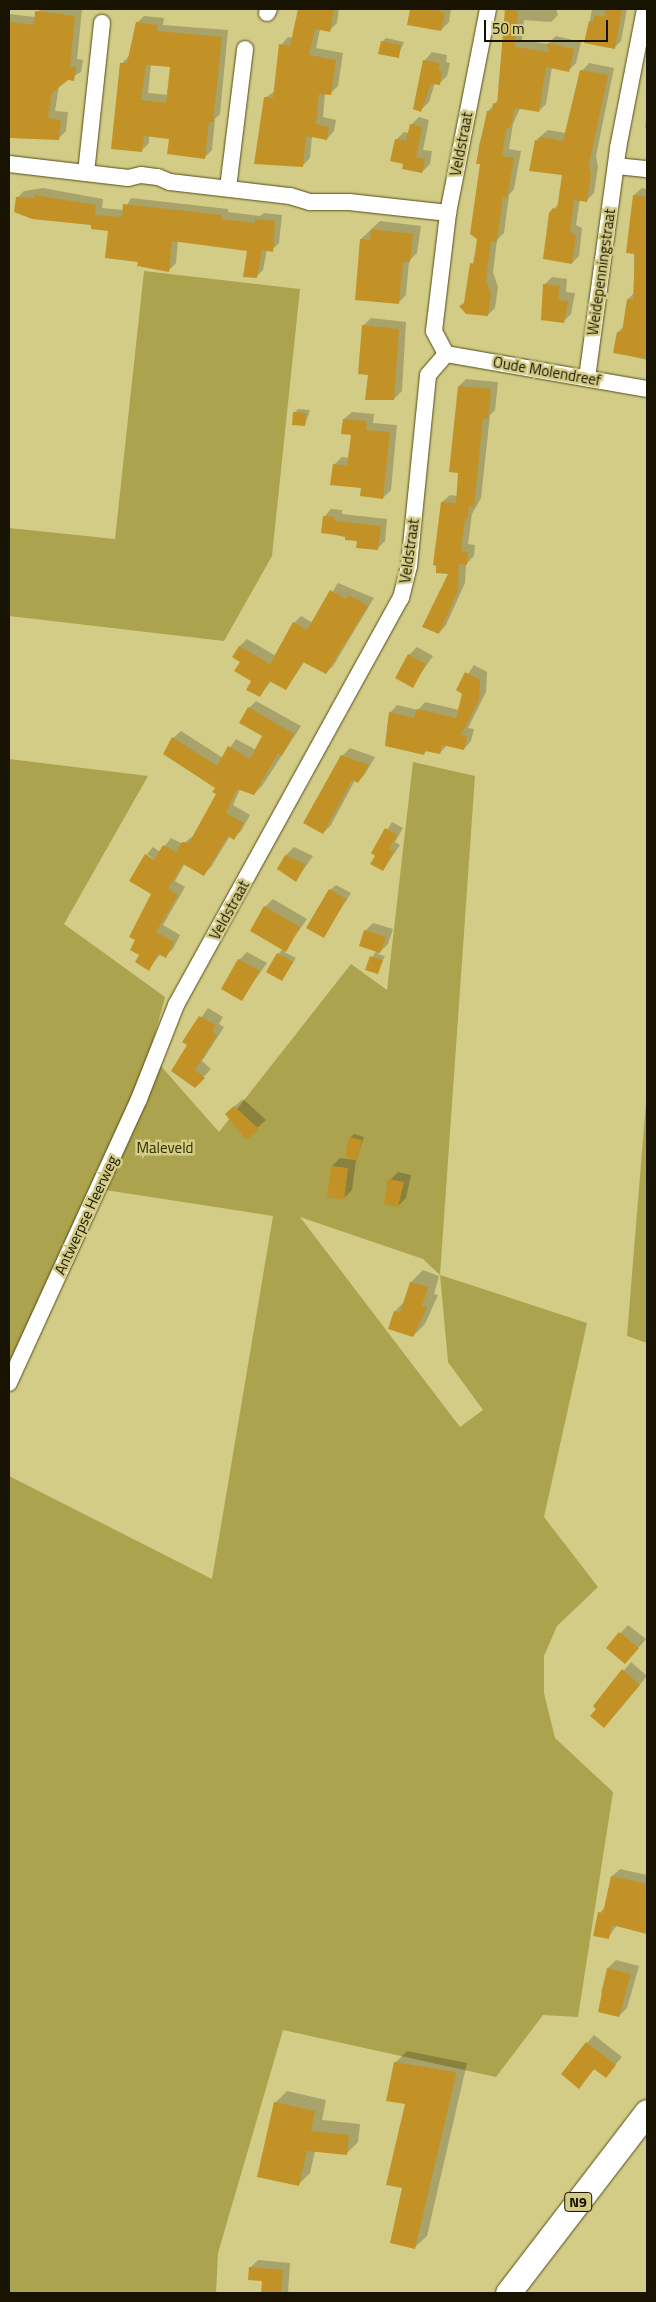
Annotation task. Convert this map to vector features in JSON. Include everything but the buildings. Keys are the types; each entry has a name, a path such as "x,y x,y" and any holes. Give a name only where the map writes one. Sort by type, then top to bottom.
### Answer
{"main road":[{"name":"N9","path":"508,2293 647,2112"}],"street":[{"name":"Veldstraat","path":"160,1046 176,1005 401,598 409,566 428,375 446,354 434,331 448,213 488,9"},
{"name":"Weidepenningstraat","path":"586,378 616,166 645,9"},
{"path":"86,173 102,23"},
{"path":"228,188 245,49"},
{"path":"9,164 128,178 141,175 170,182 290,196 310,202 349,202 448,213"},
{"path":"616,166 647,169"},
{"name":"Oude Molendreef","path":"446,354 647,389"},
{"name":"Antwerpse Heerweg","path":"9,1383 140,1099 160,1046"}],"green space":[{"path":"144,271 300,289 272,556 224,641 9,616 9,528 115,539"},
{"name":"Maleveld","path":"9,759 148,776 64,924 165,997 148,1060 160,1065 219,1132 351,964 387,990 413,762 475,776 440,1275 587,1323 544,1517 598,1587 557,1626 544,1656 544,1693 555,1738 613,1792 578,2017 543,2015 496,2077 283,2030 218,2253 216,2293 9,2293 9,1476 212,1579 273,1216 105,1190 9,1388","holes":["300,1217 423,1259 440,1275 448,1362 483,1410 460,1427"]},
{"path":"647,1090 647,1343 627,1336"}]}
